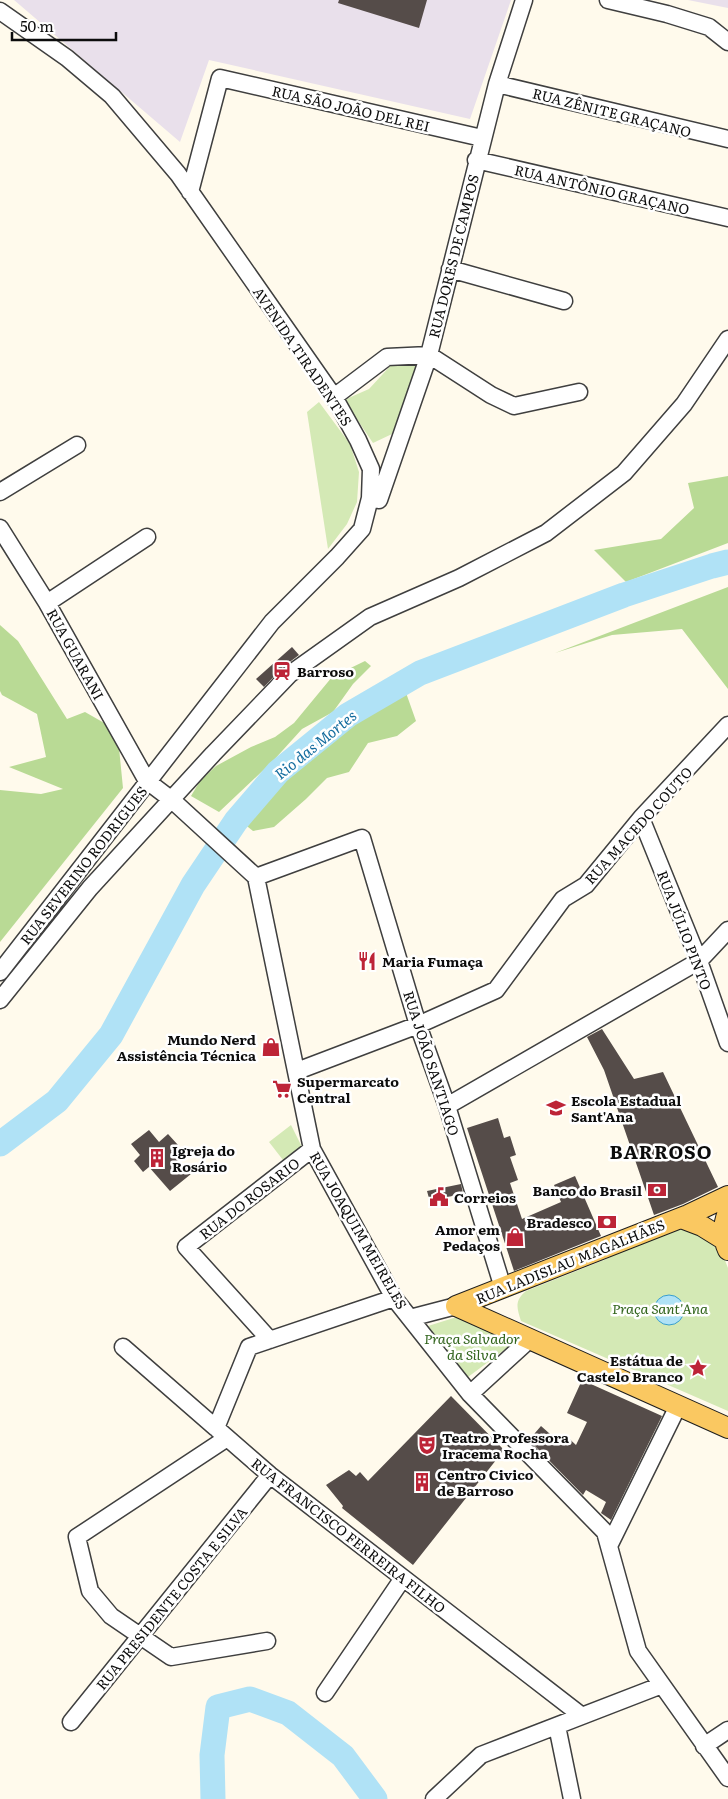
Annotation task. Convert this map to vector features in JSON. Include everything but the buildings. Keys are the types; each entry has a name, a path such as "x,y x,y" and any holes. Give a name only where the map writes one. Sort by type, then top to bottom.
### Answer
{"main road":[{"name":"RUA LADISLAU MAGALHÃES","path":"456,1306 681,1218 728,1196"},
{"path":"726,1245 725,1221 728,1212"},
{"path":"681,1218 702,1226 726,1245"},
{"path":"456,1306 528,1340 728,1428"}],"street":[{"name":"RUA DORES DE CAMPOS","path":"370,498 379,500 429,355 476,160 497,84 524,0"},
{"path":"608,0 667,14 709,27 728,28"},
{"name":"AVENIDA TIRADENTES","path":"0,11 67,58 112,96 178,174 334,397 358,440 371,469 370,498 362,529 272,622 147,781"},
{"path":"709,27 728,42"},
{"name":"RUA SÃO JOÃO DEL REI","path":"190,192 220,78 482,138"},
{"name":"RUA ZÊNITE GRAÇANO","path":"497,84 728,140"},
{"name":"RUA ANTÔNIO GRAÇANO","path":"476,160 728,218"},
{"path":"450,269 564,301"},
{"path":"0,1000 90,888 213,754 290,674 370,617 459,578 546,533 624,473 684,404 728,339"},
{"path":"334,397 387,357 429,355 491,395 514,406 579,392"},
{"path":"0,492 77,445"},
{"name":"RUA GUARANI","path":"0,528 47,603 147,781"},
{"path":"47,603 147,538"},
{"name":"RUA MACEDO COUTO","path":"297,1071 418,1024 496,990 563,899 586,885 641,818 728,725"},
{"path":"147,781 172,800 256,877"},
{"name":"RUA SEVERINO RODRIGUES","path":"0,972 147,781"},
{"name":"RUA JÚLIO PINTO","path":"641,818 699,962 728,1043"},
{"name":"RUA JOÃO SANTIAGO","path":"256,877 362,838 418,1024 447,1106 503,1288"},
{"name":"RUA JOAQUIM MEIRELES","path":"256,877 312,1149 394,1298 470,1394 605,1532 638,1651 728,1778"},
{"path":"447,1106 699,962 728,930"},
{"name":"RUA DO ROSARIO","path":"270,1340 186,1247 312,1149"},
{"path":"267,1641 171,1657 111,1616 90,1591 77,1537 222,1433 249,1347 394,1298"},
{"name":"RUA LADISLAU MAGALHÃES","path":"410,1318 456,1306"},
{"path":"470,1394 528,1340"},
{"name":"RUA FRANCISCO FERREIRA FILHO","path":"123,1346 270,1475 582,1716"},
{"path":"609,1546 678,1406"},
{"name":"RUA PRESIDENTE COSTA E SILVA","path":"71,1722 270,1475"},
{"path":"325,1693 403,1578"},
{"path":"434,1799 481,1755 662,1685"},
{"path":"557,1726 572,1799"},
{"path":"704,1746 728,1730"}],"shaded area":[{"path":"14,0 511,0 470,119 209,60 180,142"},
{"path":"688,0 728,0 728,8"}],"green space":[{"path":"404,359 418,364 415,382 392,434 373,443 344,400 369,389 394,362"},
{"path":"319,402 350,444 359,472 357,502 347,524 328,549 307,412"},
{"path":"728,476 728,543 626,582 594,550 661,539 694,508 688,483"},
{"path":"728,587 728,689 682,629 612,635 555,653"},
{"path":"0,625 18,641 67,719 85,712 113,728 119,748 123,788 0,942 0,790 41,794 63,789 9,767 46,757 37,714 2,695 0,691"},
{"path":"365,661 371,666 353,684 333,712 302,729 273,761 219,812 191,796 200,781 216,766 251,747 275,737 294,723 332,677"},
{"path":"405,690 416,721 397,736 368,743 349,772 327,778 274,827 253,831 243,823 285,776 372,709"},
{"path":"291,1125 303,1149 283,1160 269,1142"},
{"name":"Praça Sant'Ana","path":"681,1227 711,1237 728,1268 728,1411 521,1321 518,1312 518,1301 526,1291 604,1260 663,1232"},
{"name":"Praça Salvador da Silva","path":"460,1316 515,1342 468,1377 428,1326"}],"water":[{"path":"669,1295 680,1299 684,1310 680,1321 669,1325 658,1321 654,1310 658,1299"}],"waterway":[{"name":"Rio das Mortes","path":"0,1144 57,1101 111,1035 193,885 236,821 278,772 348,715 420,673 624,595 728,562"},
{"name":"Rio das Mortes","path":"213,1799 212,1755 218,1707 250,1699 288,1713 343,1756 375,1799"}],"place":[{"name":"Barroso","path":"282,671"},
{"name":"Maria Fumaça","path":"367,961"},
{"name":"Mundo Nerd Assistência Técnica","path":"271,1047"},
{"name":"Supermarcato Central","path":"282,1089"},
{"name":"Escola Estadual Sant'Ana","path":"556,1108"},
{"name":"Igreja do Rosário","path":"157,1158"},
{"name":"Banco do Brasil","path":"657,1190"},
{"name":"Correios","path":"439,1197"},
{"name":"Bradesco","path":"607,1222"},
{"name":"Amor em Pedaços","path":"515,1237"},
{"name":"Estátua de Castelo Branco","path":"698,1368"},
{"name":"Teatro Professora Iracema Rocha","path":"427,1445"},
{"name":"Centro Civico de Barroso","path":"422,1482"}],"district":[{"name":"BARROSO","path":"661,1151"}]}
